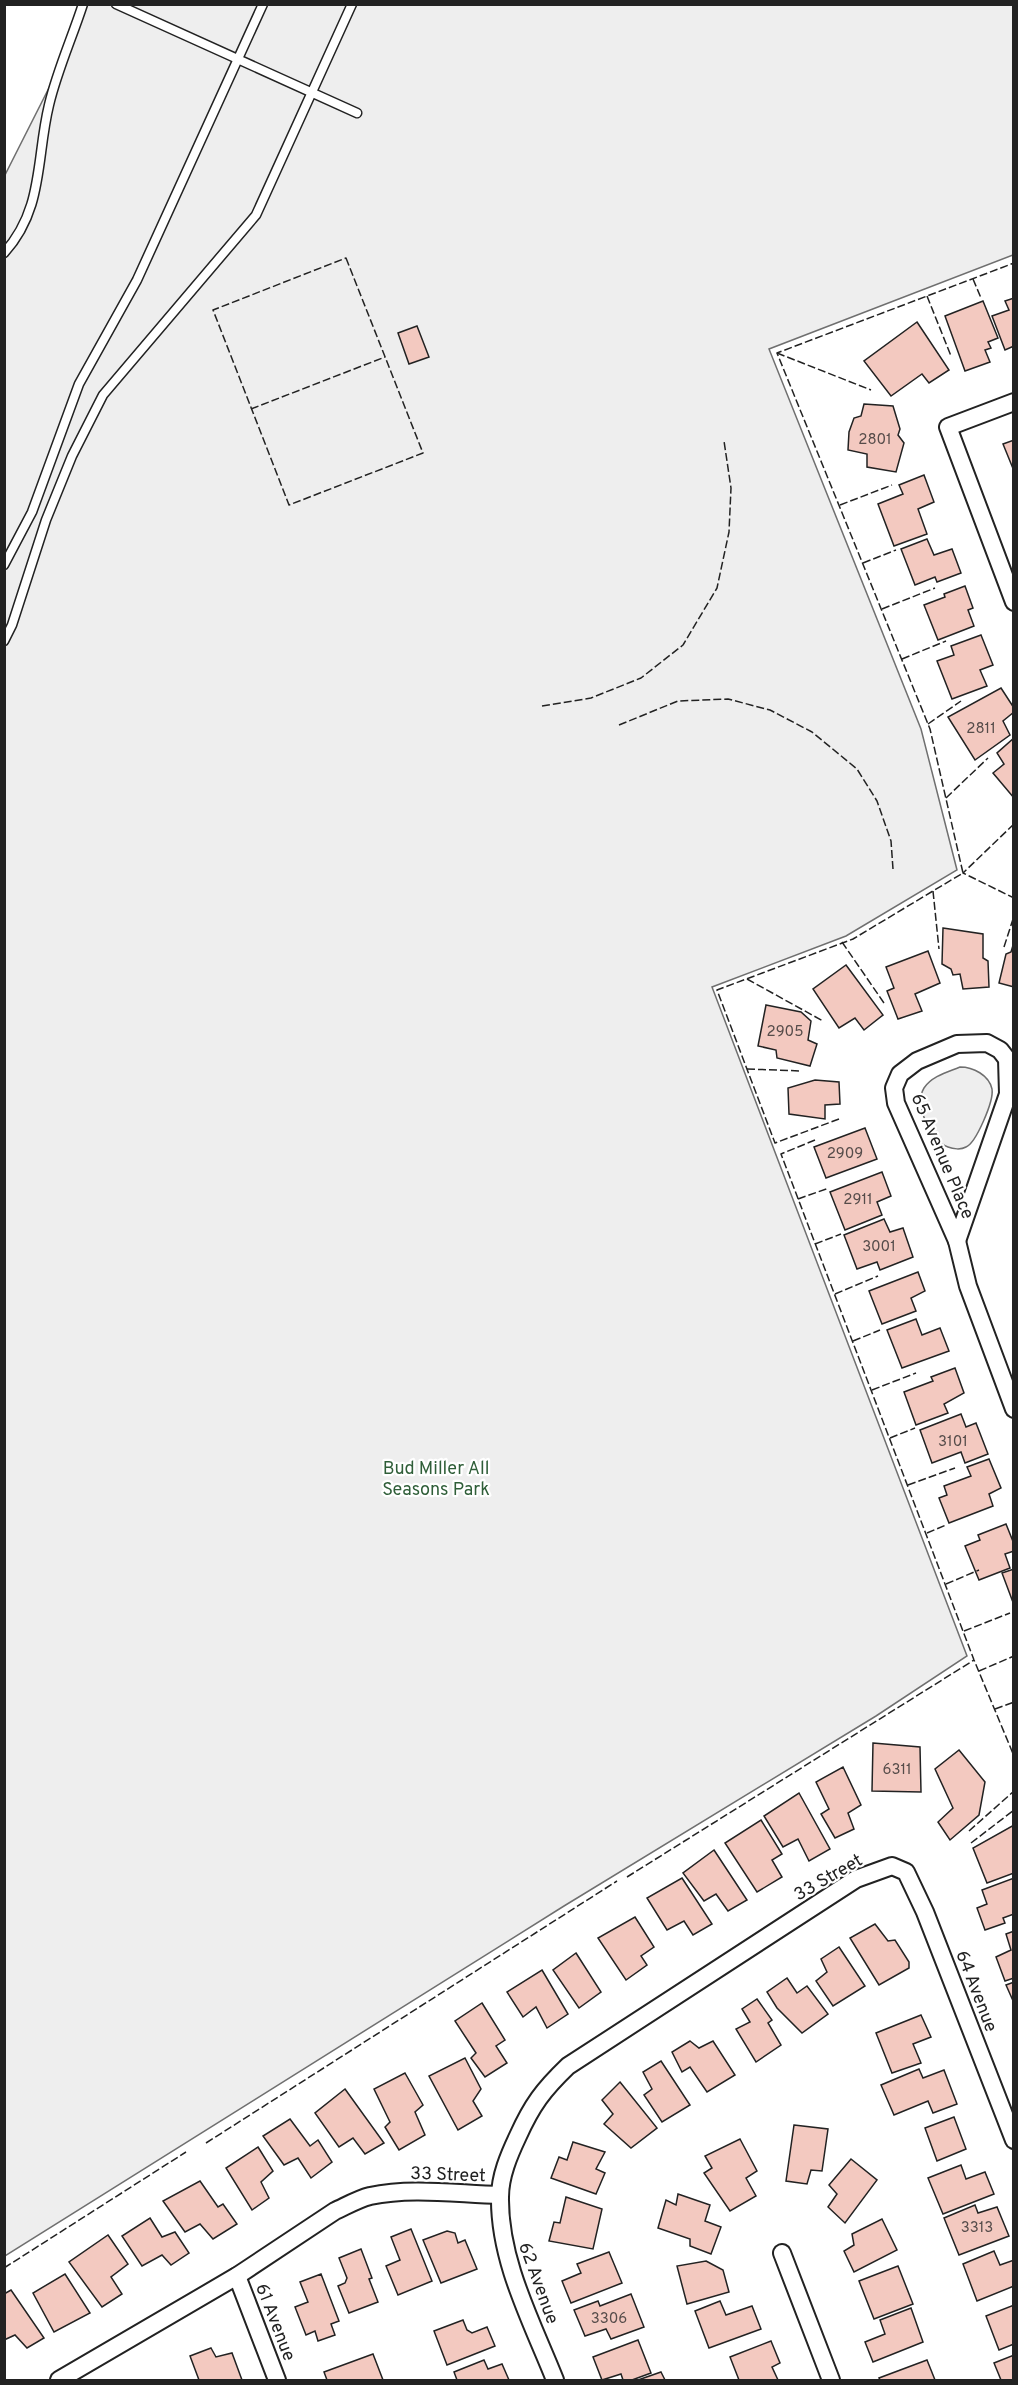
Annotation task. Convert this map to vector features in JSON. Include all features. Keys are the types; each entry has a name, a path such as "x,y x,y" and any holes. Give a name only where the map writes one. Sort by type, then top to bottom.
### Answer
{"street":[{"path":"1014,402 948,427 1014,602"},
{"name":"65 Avenue Place","path":"957,1241 1008,1094 1007,1059 1000,1050 987,1043 957,1044 917,1061 900,1074 894,1088 896,1103 957,1241 968,1286 1014,1409"},
{"name":"64 Avenue","path":"892,1866 906,1872 916,1889 1014,2140"},
{"name":"33 Street","path":"59,2380 237,2277 336,2211 368,2197 408,2191 500,2195 507,2159 527,2117 544,2089 568,2066 856,1879 892,1866"},
{"name":"62 Avenue","path":"500,2195 502,2235 511,2269 555,2380"},
{"path":"782,2253 831,2380"},
{"name":"61 Avenue","path":"237,2277 277,2380"}],"lane":[{"path":"4,253 18,238 31,207 39,176 49,106 83,4"},
{"path":"116,4 357,112"},
{"path":"4,565 32,512 79,384 137,280 263,4"},
{"path":"4,640 12,624 46,520 72,456 104,395 256,215 352,4"}],"green space":[{"name":"Bud Miller All Seasons Park","path":"84,5 1013,5 1013,255 769,349 921,729 957,870 846,936 712,987 967,1656 876,1716 564,1906 5,2256 5,175 59,68"},
{"path":"960,1067 970,1068 984,1076 990,1084 992,1095 975,1138 966,1147 957,1149 948,1147 935,1138 922,1112 921,1095 931,1080"}],"building":[{"path":"1014,298 1014,346 1005,350 992,316 1009,310 1005,301"},
{"path":"983,301 998,338 988,342 991,348 985,350 990,362 965,371 945,316"},
{"path":"917,322 949,370 929,383 922,374 891,396 864,361"},
{"path":"417,326 429,357 409,364 398,333"},
{"path":"864,404 893,406 900,429 898,435 904,443 896,472 867,467 867,454 848,450 849,432 854,418 861,416"},
{"path":"1014,440 1014,471 1003,444"},
{"path":"924,475 934,502 918,509 927,534 894,546 878,504 903,494 899,485"},
{"path":"927,539 934,555 952,549 961,573 937,582 935,577 915,585 901,549"},
{"path":"965,586 973,608 968,610 974,626 938,640 924,605"},
{"path":"981,635 993,665 980,670 987,686 952,699 937,661 954,655 951,646"},
{"path":"1001,688 1014,708 1014,712 1003,721 1010,735 975,760 948,717"},
{"path":"1014,738 1014,798 993,773 1004,764 997,753"},
{"path":"943,928 983,934 983,958 988,961 989,987 963,989 960,974 953,975 951,969 942,964"},
{"path":"1014,942 1014,987 999,983 1006,954 1011,952"},
{"path":"928,951 940,983 915,994 922,1011 898,1019 887,991 894,988 886,967"},
{"path":"846,965 883,1015 864,1030 855,1018 839,1028 813,989"},
{"path":"766,1005 801,1012 811,1021 808,1040 817,1044 810,1066 777,1058 776,1050 758,1046"},
{"path":"815,1080 839,1082 840,1104 825,1105 825,1119 789,1114 788,1088"},
{"path":"865,1128 877,1159 826,1178 814,1147"},
{"path":"882,1172 891,1196 877,1202 882,1215 845,1230 830,1192"},
{"path":"884,1219 890,1232 903,1228 913,1257 880,1270 877,1262 857,1269 844,1235"},
{"path":"918,1272 925,1291 911,1298 916,1311 882,1324 869,1291"},
{"path":"916,1319 922,1335 940,1328 949,1351 902,1368 887,1330"},
{"path":"955,1368 964,1393 944,1404 948,1413 916,1425 904,1392 933,1381 931,1377"},
{"path":"961,1414 966,1427 976,1423 988,1454 965,1463 961,1452 932,1463 920,1430"},
{"path":"989,1459 1001,1488 989,1494 993,1506 949,1523 939,1498 947,1495 944,1486 971,1476 967,1467"},
{"path":"1006,1524 1014,1544 1014,1551 1005,1554 1010,1568 979,1580 965,1546 980,1540 978,1535"},
{"path":"1014,1569 1014,1605 1002,1573"},
{"path":"873,1743 920,1747 921,1792 872,1791"},
{"path":"959,1750 985,1782 979,1815 950,1840 938,1822 953,1808 935,1769"},
{"path":"843,1767 861,1805 848,1813 854,1829 835,1838 821,1814 829,1809 816,1782"},
{"path":"799,1793 830,1849 809,1861 798,1839 783,1847 764,1816"},
{"path":"761,1820 782,1854 772,1860 782,1877 757,1892 725,1843"},
{"path":"1014,1825 1014,1873 987,1883 973,1848"},
{"path":"714,1850 747,1900 728,1911 716,1894 704,1901 683,1873"},
{"path":"682,1878 712,1924 693,1935 684,1921 667,1930 647,1898"},
{"path":"1014,1878 1014,1914 1003,1918 1005,1923 985,1930 977,1908 987,1904 982,1890"},
{"path":"635,1917 654,1947 641,1956 647,1965 626,1980 598,1938"},
{"path":"875,1924 888,1941 895,1940 909,1962 909,1968 879,1985 850,1938"},
{"path":"1014,1931 1014,1978 1005,1981 996,1957 1011,1950 1006,1934"},
{"path":"839,1947 865,1986 833,2006 816,1981 827,1972 821,1959"},
{"path":"576,1953 601,1992 579,2008 553,1970"},
{"path":"542,1970 568,2014 547,2028 536,2007 523,2017 507,1992"},
{"path":"787,1978 797,1993 807,1986 828,2014 802,2033 777,2008 767,1992"},
{"path":"1014,1982 1014,2003 1006,1985"},
{"path":"757,1999 772,2020 768,2023 781,2045 756,2062 736,2029 750,2022 742,2009"},
{"path":"482,2003 505,2040 496,2046 507,2063 485,2077 471,2058 476,2053 455,2021"},
{"path":"921,2015 931,2037 913,2044 921,2063 892,2073 876,2033"},
{"path":"690,2041 699,2048 713,2041 735,2075 707,2092 690,2067 682,2072 672,2052"},
{"path":"465,2058 481,2089 473,2101 482,2116 458,2130 429,2076"},
{"path":"661,2061 690,2105 662,2122 644,2095 652,2089 643,2072"},
{"path":"919,2069 923,2078 944,2070 957,2104 933,2113 928,2101 894,2115 881,2085"},
{"path":"405,2073 423,2105 415,2112 425,2135 399,2150 385,2127 390,2122 374,2089"},
{"path":"620,2082 657,2128 631,2148 604,2124 613,2114 602,2100"},
{"path":"345,2089 384,2143 365,2154 353,2138 339,2147 315,2113"},
{"path":"954,2117 966,2149 937,2161 925,2128"},
{"path":"290,2119 310,2146 318,2140 332,2162 311,2178 298,2158 284,2165 263,2136"},
{"path":"794,2125 828,2129 822,2171 811,2170 807,2184 786,2181"},
{"path":"740,2139 757,2171 746,2178 756,2196 730,2211 704,2173 712,2168 705,2156"},
{"path":"573,2142 605,2152 596,2169 605,2173 596,2194 551,2178 559,2157 567,2160"},
{"path":"258,2147 273,2171 261,2182 269,2198 252,2210 226,2168"},
{"path":"851,2159 877,2180 845,2223 828,2207 837,2194 829,2185"},
{"path":"961,2165 966,2179 985,2172 994,2194 943,2214 928,2178"},
{"path":"200,2181 218,2207 223,2204 237,2224 213,2239 200,2224 185,2232 163,2201"},
{"path":"678,2194 710,2205 705,2221 721,2227 711,2254 690,2246 690,2239 658,2228 666,2200 676,2205"},
{"path":"566,2197 602,2209 593,2249 549,2241 554,2222 560,2223"},
{"path":"975,2205 978,2213 997,2207 1009,2236 959,2255 944,2218"},
{"path":"150,2218 162,2237 175,2232 189,2253 171,2265 162,2255 142,2266 122,2236"},
{"path":"882,2219 897,2250 854,2272 844,2251 854,2245 852,2234"},
{"path":"411,2229 432,2281 398,2295 386,2266 400,2260 391,2237"},
{"path":"447,2231 455,2233 458,2243 465,2240 477,2269 441,2283 423,2240"},
{"path":"108,2235 128,2264 111,2277 122,2294 102,2307 69,2262"},
{"path":"361,2249 378,2302 349,2313 338,2286 345,2283 347,2278 339,2258"},
{"path":"994,2251 1000,2265 1014,2260 1014,2286 977,2301 963,2264"},
{"path":"609,2252 622,2283 571,2303 562,2281 581,2273 577,2264"},
{"path":"706,2261 723,2270 729,2292 687,2304 677,2266"},
{"path":"898,2266 913,2304 874,2319 859,2281"},
{"path":"65,2274 90,2313 54,2332 33,2293"},
{"path":"321,2274 339,2321 331,2324 335,2335 318,2341 315,2331 306,2335 295,2307 308,2302 300,2282"},
{"path":"11,2290 44,2338 27,2348 15,2335 4,2340 4,2294"},
{"path":"631,2294 644,2327 611,2339 606,2329 585,2336 574,2310 598,2301 600,2306"},
{"path":"720,2301 726,2315 752,2306 761,2329 709,2348 695,2311"},
{"path":"1014,2305 1014,2344 999,2350 986,2316"},
{"path":"911,2308 923,2342 873,2362 865,2342 885,2334 880,2320"},
{"path":"463,2320 467,2330 472,2333 487,2327 495,2346 447,2365 434,2331"},
{"path":"638,2340 651,2373 632,2380 623,2380 621,2374 602,2380 593,2357"},
{"path":"771,2341 780,2363 772,2367 778,2380 739,2380 730,2357"},
{"path":"211,2348 216,2357 232,2353 242,2380 199,2380 190,2356"},
{"path":"373,2354 383,2380 327,2380 324,2372"},
{"path":"1014,2355 1014,2380 1001,2380 994,2363"},
{"path":"484,2360 488,2369 502,2364 509,2380 457,2380 454,2372"},
{"path":"927,2360 935,2380 880,2380 879,2378"},
{"path":"661,2372 665,2380 638,2380"}],"fence":[{"path":"346,258 423,453 289,505 213,310 346,258"},
{"path":"839,1119 775,1143 717,990 853,939 963,873 930,729 777,353 1014,263"},
{"path":"973,279 981,298"},
{"path":"927,296 951,356"},
{"path":"777,353 871,390"},
{"path":"251,409 385,357"},
{"path":"542,706 591,698 641,678 683,645 717,588 729,532 731,488 724,441"},
{"path":"840,505 892,485"},
{"path":"863,563 896,550"},
{"path":"882,609 935,588"},
{"path":"902,659 946,641"},
{"path":"619,725 678,701 728,699 770,710 812,732 857,769 877,801 891,841 893,869"},
{"path":"928,724 961,701"},
{"path":"946,798 988,758"},
{"path":"1014,824 963,873 1014,898"},
{"path":"933,891 939,949"},
{"path":"1004,947 1014,916"},
{"path":"842,942 884,1003"},
{"path":"747,979 823,1021"},
{"path":"747,1069 802,1071"},
{"path":"815,1140 781,1154 974,1660 1014,1756"},
{"path":"798,1199 829,1188"},
{"path":"815,1244 841,1234"},
{"path":"835,1294 878,1276"},
{"path":"853,1341 880,1330"},
{"path":"872,1390 916,1373"},
{"path":"890,1438 915,1428"},
{"path":"908,1485 955,1468"},
{"path":"927,1533 946,1525"},
{"path":"946,1584 979,1570"},
{"path":"964,1631 1010,1613"},
{"path":"979,1671 1014,1656"},
{"path":"627,1877 974,1660"},
{"path":"995,1709 1014,1702"},
{"path":"969,1831 1014,1791"},
{"path":"971,1843 1014,1810"},
{"path":"206,2143 617,1881"},
{"path":"4,2268 186,2152"}]}
